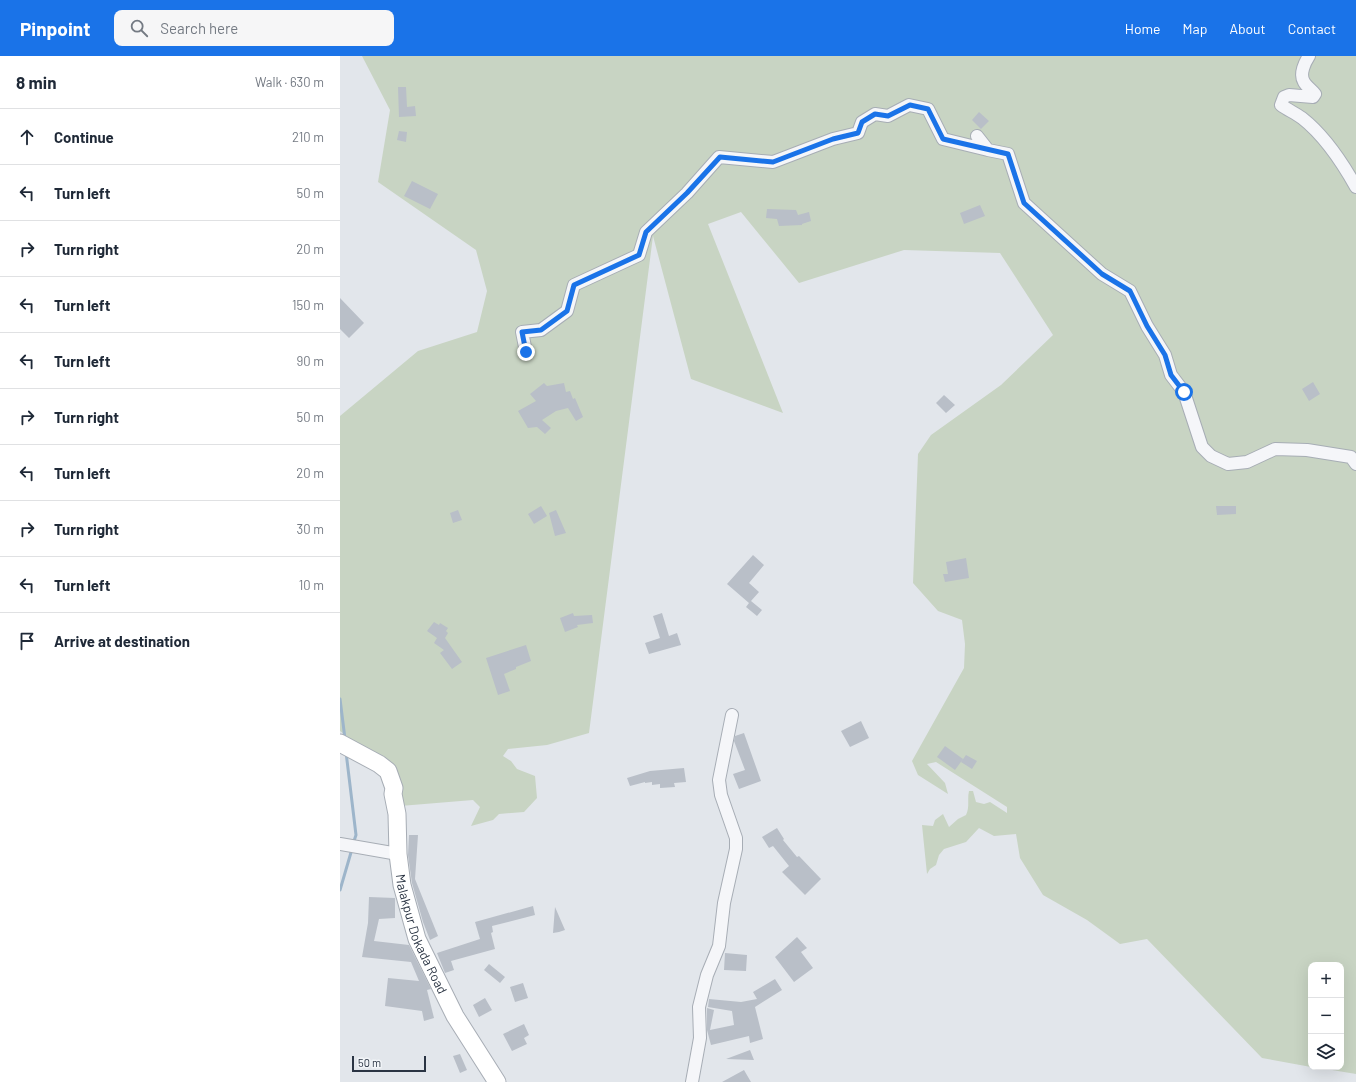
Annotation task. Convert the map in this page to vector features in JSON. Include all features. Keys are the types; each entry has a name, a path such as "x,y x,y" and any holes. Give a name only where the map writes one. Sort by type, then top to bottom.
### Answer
{"street":[{"path":"1309,56 1302,73 1302,77 1303,81 1315,94 1313,97 1284,97 1281,104 1302,118 1318,134 1343,164 1356,187"},
{"path":"526,352 522,332 541,330 567,311 574,285 639,255 646,232 687,193 720,157 773,162 833,139 858,133 862,122 875,114 888,116 910,105 928,109 943,139 1008,154 1024,203 1102,274 1130,291 1147,326 1165,355 1171,375 1184,392 1202,446 1211,456 1228,464 1247,462 1275,449 1307,450 1351,457 1356,464"},
{"path":"978,136 988,150"},
{"path":"692,1082 700,1038 699,1007 707,975 719,946 724,903 736,849 736,838 721,795 719,780 732,715"},
{"name":"Malakpur Dokada Road","path":"340,743 379,764 388,771 394,788 393,794 397,814 398,854 402,886 417,939 456,1016 497,1082"},
{"path":"340,844 398,854"}],"green space":[{"path":"362,56 1356,56 1356,1074 1332,1070 1344,1070 1344,962 1308,962 1308,1066 1262,1058 1147,939 1120,944 1087,920 1043,895 1020,858 1016,834 994,836 979,828 966,842 944,849 939,855 936,865 930,869 927,874 922,825 933,826 935,820 943,814 949,827 958,819 966,815 968,809 969,791 973,791 976,802 984,804 990,802 1007,813 1007,807 936,762 927,764 945,783 948,794 918,775 912,761 964,668 965,644 962,620 938,611 913,583 918,454 931,435 1001,385 1053,335 1000,253 904,250 799,283 741,212 708,224 783,413 691,379 653,236 589,733 547,745 508,749 503,756 511,761 517,769 535,776 537,798 524,812 499,814 493,820 471,826 480,807 473,800 400,806 394,788 358,745 340,731 340,416 418,351 477,332 487,291 476,250 378,182 390,110"}],"building":[{"path":"398,87 406,87 407,107 415,106 416,116 399,117"},
{"path":"979,112 989,121 981,129 972,120"},
{"path":"399,131 407,132 406,142 397,140"},
{"path":"412,181 438,194 430,209 404,196"},
{"path":"980,205 985,216 964,224 960,213"},
{"path":"767,209 796,210 798,215 809,212 811,221 802,225 779,226 777,219 766,218"},
{"path":"340,298 364,323 349,338 340,329"},
{"path":"1313,382 1320,394 1309,401 1302,389"},
{"path":"544,383 547,386 564,383 566,392 570,391 573,399 575,398 583,417 576,421 568,408 556,411 542,420 551,428 545,434 537,427 528,428 518,411 536,401 530,394"},
{"path":"944,395 955,405 946,413 936,403"},
{"path":"541,506 547,516 534,524 528,514"},
{"path":"1216,506 1236,506 1236,514 1217,515"},
{"path":"458,510 462,520 453,523 450,513"},
{"path":"556,510 566,533 555,536 549,513"},
{"path":"753,555 764,565 749,583 759,592 751,601 762,610 757,616 746,607 749,603 727,584"},
{"path":"966,558 969,578 945,582 943,574 948,574 946,562"},
{"path":"573,613 574,616 592,615 593,623 577,625 578,627 565,632 560,618"},
{"path":"662,613 669,636 677,633 681,645 649,654 645,643 660,638 653,616"},
{"path":"434,622 439,625 440,623 448,628 446,631 448,633 445,638 462,662 452,669 440,653 444,650 434,643 437,638 427,631"},
{"path":"526,645 531,661 504,674 510,691 498,695 486,658"},
{"path":"861,721 869,738 850,747 841,731"},
{"path":"744,733 761,781 739,789 733,774 745,770 734,741 735,736"},
{"path":"945,746 963,759 955,770 937,757"},
{"path":"966,755 977,761 972,769 961,762"},
{"path":"684,768 686,782 674,783 675,787 660,788 660,784 652,785 652,782 645,782 630,786 627,778 650,771"},
{"path":"777,828 784,839 783,840 797,857 799,856 821,879 805,895 782,872 789,866 773,846 769,848 762,837"},
{"path":"409,835 418,835 415,879 438,936 430,940 423,922 412,883 408,855"},
{"path":"369,897 395,898 395,918 379,919 374,941 409,945 431,989 427,990 434,1018 424,1021 422,1011 385,1006 388,978 419,981 411,962 362,957 368,923"},
{"path":"533,906 535,915 492,926 493,932 491,933 495,949 451,961 454,970 445,973 437,953 480,939 475,922"},
{"path":"555,907 565,930 553,933"},
{"path":"797,937 807,948 801,952 813,968 794,982 775,957"},
{"path":"725,953 747,955 746,971 724,970"},
{"path":"489,964 505,977 500,983 484,970"},
{"path":"775,979 782,990 755,1007 763,1039 750,1043 749,1036 711,1045 707,1030 707,1008 714,1010 710,1030 734,1025 732,1011 708,1007 709,999 741,1002 757,999 753,992"},
{"path":"523,983 528,998 515,1002 510,987"},
{"path":"485,998 492,1010 479,1017 473,1005"},
{"path":"524,1024 529,1035 524,1038 527,1044 512,1051 503,1034"},
{"path":"750,1050 754,1060 726,1059"},
{"path":"460,1054 467,1070 460,1073 453,1056"},
{"path":"744,1070 751,1082 722,1082"}],"waterway":[{"path":"340,699 345,739"},
{"path":"346,752 356,835 353,844"},
{"path":"340,890 352,849"}],"route":[{"path":"526,352 522,332 541,330 567,311 574,285 639,255 646,232 687,193 720,157 773,162 833,139 858,133 862,122 875,114 888,116 910,105 928,109 943,139 1008,154 1024,203 1102,274 1130,291 1147,326 1165,355 1171,375 1184,392"}]}
